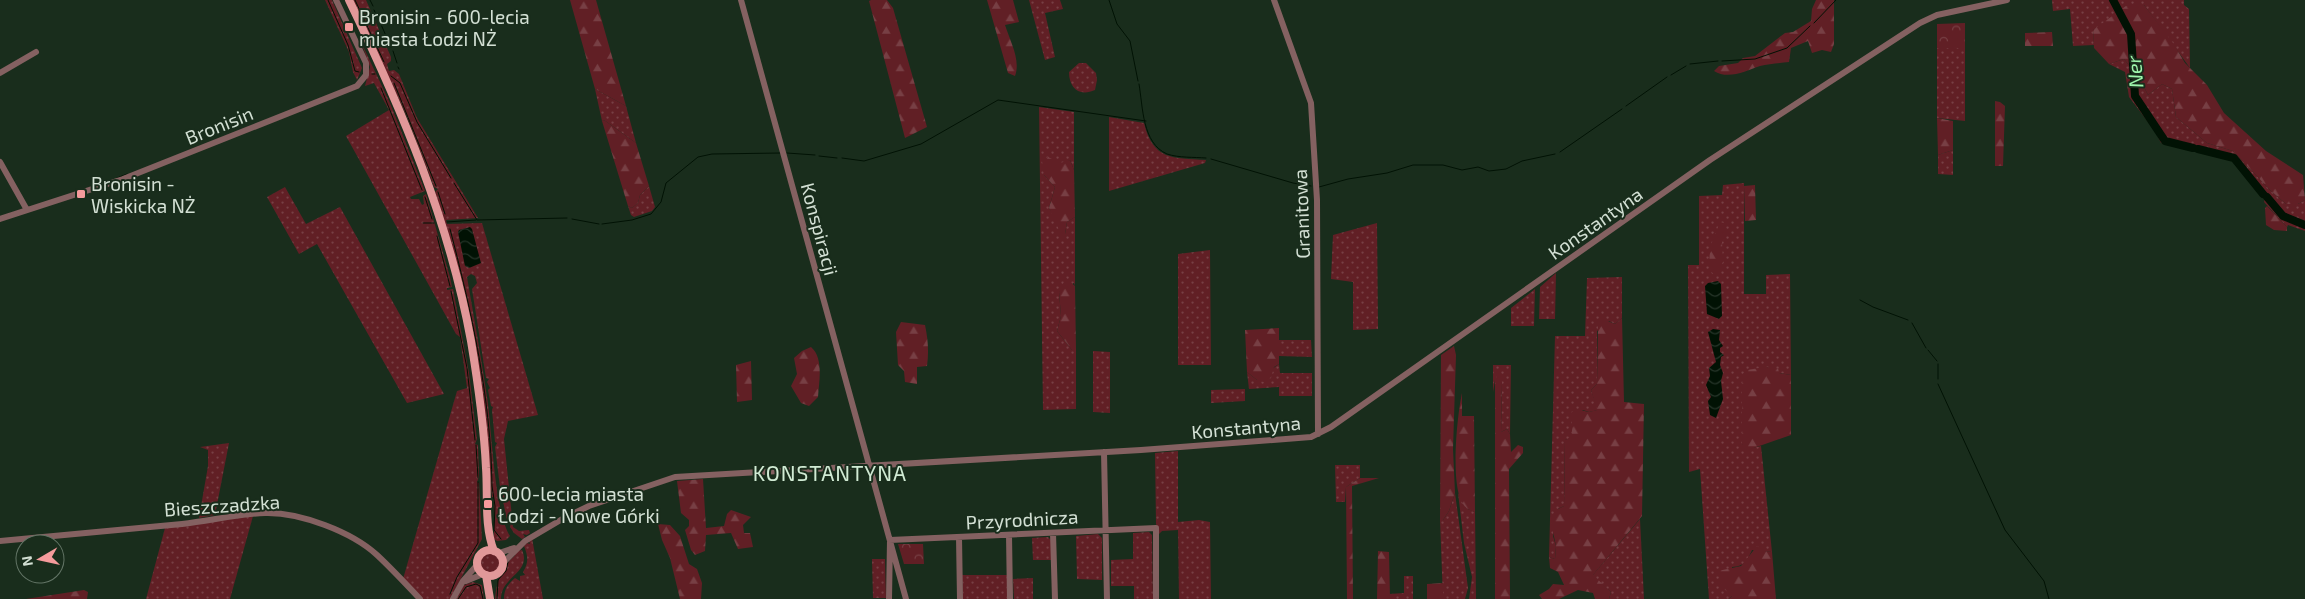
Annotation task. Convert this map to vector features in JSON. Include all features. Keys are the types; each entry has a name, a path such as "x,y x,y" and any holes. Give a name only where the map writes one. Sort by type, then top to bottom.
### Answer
{"main road":[{"path":"349,0 394,94 416,148 437,205 455,268 468,325 479,392 484,439 488,527 484,551 479,556 477,565 488,575 492,599"},
{"path":"488,527 496,552 503,563 502,569 488,575"},
{"path":"484,551 496,552"}],"street":[{"name":"Bronisin","path":"0,219 123,179 357,86 365,77 366,65 336,0"},
{"name":"Konspiracji","path":"741,0 871,466 906,599"},
{"name":"Granitowa","path":"1274,0 1311,103 1317,200 1318,434"},
{"name":"Konstantyna","path":"503,563 531,536 589,506 676,477 1104,452 1304,438 1318,434 1371,400 1710,160 1920,23 1937,15 2007,0"},
{"path":"0,73 36,52"},
{"path":"0,162 27,210"},
{"path":"1104,452 1107,599"},
{"name":"Bieszczadzka","path":"0,541 182,524 236,515 267,513 290,515 332,529 357,540 376,554 420,599"},
{"name":"Przyrodnicza","path":"890,540 1156,528 1156,599"},
{"path":"1053,533 1055,599"},
{"path":"1009,535 1010,599"},
{"path":"959,537 960,599"},
{"path":"888,599 890,540"},
{"path":"496,552 518,547"},
{"path":"453,599 461,585 477,565"},
{"path":"461,585 474,576 488,575"}],"green space":[{"path":"325,0 332,0 362,68 357,80 353,72 349,52"},
{"path":"353,0 366,0 391,57 391,61 387,64 389,71 394,70 399,74 417,118 478,218 446,220 447,224 482,223 538,415 508,421 504,439 513,527 519,531 529,530 530,533 527,535 523,534 525,537 522,539 514,533 510,527 511,523 507,520 500,487 493,407 491,406 488,390 490,388 487,382 489,379 486,378 472,289 477,283 475,276 471,274 467,277 487,397 500,508 510,536 506,540 497,541 494,539 494,497 492,497 487,447 453,251 435,192 438,189 434,187 407,117"},
{"path":"570,0 596,0 626,106 595,89"},
{"path":"887,0 893,8 927,127 905,138 869,1"},
{"path":"987,0 1013,0 1019,22 1005,25 1016,57 1015,76 1008,73"},
{"path":"1029,0 1060,0 1063,9 1045,13 1055,57 1045,60"},
{"path":"1816,0 1834,0 1834,44 1831,52 1822,50 1812,53 1808,41 1791,48 1789,62 1760,66 1731,75 1719,74 1714,71 1719,66 1738,63 1743,58 1755,56 1785,33 1793,32 1811,21 1812,9"},
{"path":"2052,0 2184,0 2184,5 2189,9 2190,68 2144,5 2093,30 2094,45 2073,46 2070,9 2053,11"},
{"path":"2144,5 2173,43 2185,63 2207,85 2224,113 2266,151 2303,175 2305,200 2298,204 2286,204 2233,151 2207,143 2176,117 2172,89 2162,84 2148,95 2141,81 2124,59 2109,64 2094,48 2093,30 2126,6"},
{"path":"1965,23 1965,48 1937,48 1937,24"},
{"path":"2052,32 2053,46 2025,46 2025,33"},
{"path":"361,42 390,103 425,191 410,197 411,199 419,199 422,205 424,204 423,196 426,194 450,277 452,287 447,288 447,290 453,289 469,373 477,439 475,444 478,445 479,477 477,482 479,483 482,539 450,599 422,599 403,579 457,391 467,388 460,337 456,334 346,136 389,110 374,83 365,86 370,67"},
{"path":"1937,48 1965,48 1965,121 1937,118"},
{"path":"2124,59 2141,81 2148,95 2162,84 2172,89 2176,117 2207,143 2233,151 2286,204 2298,204 2305,200 2305,231 2288,225 2287,227 2264,202 2265,198 2234,160 2161,143 2155,131 2129,97 2125,72 2109,64"},
{"path":"1079,63 1086,63 1096,73 1095,90 1080,92 1073,87 1069,78 1069,72"},
{"path":"595,89 626,106 636,143 604,120 602,121"},
{"path":"1995,101 2005,106 2003,166 1995,166"},
{"path":"1039,107 1074,112 1074,170 1070,160 1044,175 1055,187 1049,208 1065,234 1067,222 1075,217 1075,286 1074,283 1059,292 1061,316 1057,331 1072,350 1076,350 1076,409 1043,410"},
{"path":"1109,117 1144,123 1153,144 1166,155 1183,159 1206,160 1205,163 1109,191"},
{"path":"1937,118 1953,121 1953,150 1938,155"},
{"path":"604,120 636,143 649,186 640,195 638,203 632,208 628,206 602,121"},
{"path":"1953,150 1953,175 1938,174 1938,155"},
{"path":"1048,157 1060,163 1070,160 1074,170 1075,217 1067,222 1065,234 1061,234 1049,208 1055,187 1044,175 1042,161"},
{"path":"1744,183 1744,294 1766,294 1766,275 1790,274 1791,375 1779,373 1767,367 1742,388 1742,444 1748,449 1761,446 1772,552 1752,550 1745,562 1732,567 1732,596 1729,599 1709,599 1700,469 1689,472 1688,265 1699,265 1699,196 1722,195 1723,185"},
{"path":"1755,185 1756,220 1745,221 1744,186"},
{"path":"649,186 655,207 652,211 634,217 631,215 628,206 632,208 638,203 640,195"},
{"path":"285,187 306,224 340,207 444,394 407,403 317,244 299,254 267,197"},
{"path":"2267,206 2287,227 2287,231 2274,230 2266,225 2265,208"},
{"path":"1720,222 1724,223 1727,233 1722,242 1723,262 1715,275 1709,270 1710,247"},
{"path":"1377,223 1378,329 1353,330 1353,282 1331,279 1333,235"},
{"path":"1210,250 1211,365 1178,365 1178,254"},
{"path":"1556,273 1555,319 1539,319 1540,287"},
{"path":"1622,277 1622,318 1615,324 1609,321 1597,331 1597,384 1591,390 1598,410 1589,412 1583,410 1572,419 1572,438 1565,440 1564,506 1558,509 1553,536 1556,546 1555,559 1549,557 1555,336 1585,336 1587,278"},
{"path":"1066,278 1075,286 1076,350 1072,350 1057,331 1061,316 1059,292"},
{"path":"1535,289 1534,326 1511,326 1511,308"},
{"path":"1622,318 1624,402 1644,404 1642,516 1593,575 1611,592 1609,599 1595,599 1593,593 1578,590 1559,599 1542,599 1539,595 1553,584 1564,585 1558,572 1550,568 1549,557 1555,559 1556,546 1550,518 1558,509 1564,506 1565,440 1572,437 1572,419 1568,415 1576,409 1589,412 1597,410 1591,390 1597,384 1598,323 1603,319 1615,324"},
{"path":"901,322 925,325 928,346 927,366 917,367 917,384 905,382 904,371 898,365 896,332"},
{"path":"1279,328 1279,364 1274,367 1271,378 1264,382 1257,380 1247,372 1245,330"},
{"path":"1279,340 1311,340 1312,357 1279,356"},
{"path":"1454,346 1456,355 1453,449 1455,493 1449,511 1443,520 1440,520 1441,355"},
{"path":"811,347 818,357 820,377 818,397 809,406 801,403 791,386 797,374 794,358 802,351"},
{"path":"1093,351 1110,352 1110,413 1093,412"},
{"path":"751,361 752,400 737,402 736,365"},
{"path":"1279,364 1280,373 1312,373 1312,396 1279,396 1279,387 1249,389 1247,372 1257,380"},
{"path":"1493,365 1511,365 1510,434 1507,429 1501,432 1502,383 1495,380 1493,392"},
{"path":"1766,367 1778,368 1779,373 1791,375 1791,435 1748,450 1742,444 1742,375 1747,370"},
{"path":"1498,374 1502,382 1501,432 1507,429 1510,434 1511,452 1518,445 1523,447 1523,453 1509,469 1510,599 1495,599 1495,380"},
{"path":"1245,389 1245,401 1211,403 1211,390"},
{"path":"1462,393 1462,416 1474,416 1475,512 1466,508 1462,502 1456,478 1458,417"},
{"path":"229,443 215,515 199,518 208,466 208,450 200,447"},
{"path":"1178,451 1178,522 1199,520 1210,522 1211,599 1179,599 1178,530 1162,531 1159,534 1156,524 1155,453"},
{"path":"1335,465 1360,465 1360,478 1346,487 1345,502 1336,502"},
{"path":"1360,478 1379,478 1352,486 1353,599 1347,599 1346,487"},
{"path":"703,479 706,528 724,526 727,514 731,510 751,517 743,525 744,533 750,533 753,547 738,549 731,533 706,535 705,551 695,555 691,550 685,530 689,526 689,520 681,513 677,481"},
{"path":"1455,493 1468,588 1465,599 1443,599 1440,520 1443,520 1449,511"},
{"path":"1458,493 1468,509 1475,512 1476,599 1469,599 1472,577 1464,543"},
{"path":"253,516 230,599 146,599 165,528"},
{"path":"1640,519 1644,599 1609,599 1611,592 1592,576"},
{"path":"658,524 670,525 680,536 689,564 697,569 702,583 701,599 680,599 670,558 662,540"},
{"path":"1149,532 1152,535 1153,599 1134,599 1134,586 1111,586 1111,560 1133,559 1133,533"},
{"path":"1098,534 1102,538 1102,580 1077,579 1076,536"},
{"path":"1048,537 1051,540 1051,560 1033,560 1032,538"},
{"path":"532,538 543,599 504,599 510,582 515,578 520,581 520,576 525,575 523,572 527,559 524,546 527,543 530,544 529,541"},
{"path":"898,544 923,544 924,564 904,564"},
{"path":"1757,546 1765,551 1772,552 1776,599 1729,599 1732,596 1722,587 1718,571 1741,566"},
{"path":"522,550 524,558 520,570 502,591 501,599 495,599 497,584 505,567 518,551"},
{"path":"1378,551 1389,552 1390,599 1377,599"},
{"path":"490,553 497,556 500,563 497,570 490,573 483,570 480,563 483,556"},
{"path":"872,559 885,559 886,598 873,598"},
{"path":"962,575 1007,575 1007,599 963,599"},
{"path":"1404,576 1413,576 1413,599 1390,599 1389,594 1404,593"},
{"path":"1033,578 1033,599 1014,599 1013,579"},
{"path":"473,582 482,585 484,599 456,599 464,585"},
{"path":"1443,583 1443,599 1427,599 1427,584"},
{"path":"84,590 88,592 87,599 26,599"}],"water":[{"path":"470,227 481,263 469,268 465,266 458,232"},
{"path":"1718,281 1721,284 1722,316 1719,319 1707,314 1705,286 1708,283"},
{"path":"1713,329 1720,330 1719,340 1723,346 1720,348 1720,352 1724,355 1721,357 1720,365 1723,373 1721,381 1723,399 1716,418 1710,415 1708,401 1711,397 1706,385 1710,376 1709,368 1716,362 1708,332"}],"waterway":[{"path":"328,0 348,45 355,71 359,72"},
{"path":"355,0 384,62"},
{"path":"370,0 373,6"},
{"path":"1109,0 1117,24 1130,41 1138,81"},
{"path":"1814,23 1836,0"},
{"name":"Ner","path":"2113,0 2131,34 2135,96 2165,141 2193,148"},
{"path":"374,10 377,16"},
{"path":"379,20 391,47"},
{"path":"1722,61 1755,59 1787,48 1810,26"},
{"path":"393,51 397,63"},
{"path":"1690,64 1718,61"},
{"path":"1671,75 1686,66"},
{"path":"391,76 400,83 417,122 451,178"},
{"path":"1626,106 1667,77"},
{"path":"394,83 436,186"},
{"path":"1139,84 1145,124 1153,142 1159,149 1167,154 1181,157 1206,158"},
{"path":"381,88 422,190"},
{"path":"842,158 864,161 921,144 998,100 1146,121"},
{"path":"1560,152 1622,109"},
{"name":"Ner","path":"2198,149 2234,158 2263,194"},
{"path":"602,224 632,220 651,214 661,202 666,183 698,157 712,154 781,153"},
{"path":"787,153 815,155"},
{"path":"1319,187 1348,179 1387,173 1413,165 1443,165 1462,170 1478,167 1489,171 1506,169 1522,161 1555,154"},
{"path":"819,156 837,158"},
{"path":"1211,159 1293,183 1311,186"},
{"path":"117,178 127,174"},
{"path":"454,183 477,220 567,218"},
{"path":"438,192 445,214"},
{"path":"425,197 432,219"},
{"name":"Ner","path":"2267,197 2283,216 2305,225"},
{"path":"572,219 599,224"},
{"path":"447,222 476,220"},
{"path":"423,223 434,223"},
{"path":"450,229 466,292 479,356 491,453 495,506 494,530 501,539"},
{"path":"437,236 450,286"},
{"path":"451,291 467,368 475,440"},
{"path":"1860,300 1908,320"},
{"path":"1912,323 1926,348"},
{"path":"1928,350 1937,361"},
{"path":"1938,364 1938,379"},
{"path":"1938,384 2005,530 2044,581 2049,599"},
{"path":"476,445 478,478"},
{"path":"450,594 457,577 478,543 478,482"},
{"path":"497,599 498,580 506,571 508,562 515,555"},
{"path":"458,599 466,587 476,584 480,586 483,599"}],"place":[{"name":"Bronisin - 600-lecia miasta Łodzi NŻ","path":"349,27"},
{"name":"Bronisin - Wiskicka NŻ","path":"81,194"},
{"name":"600-lecia miasta Łodzi - Nowe Górki","path":"488,504"}],"district":[{"name":"KONSTANTYNA","path":"830,472"}]}
